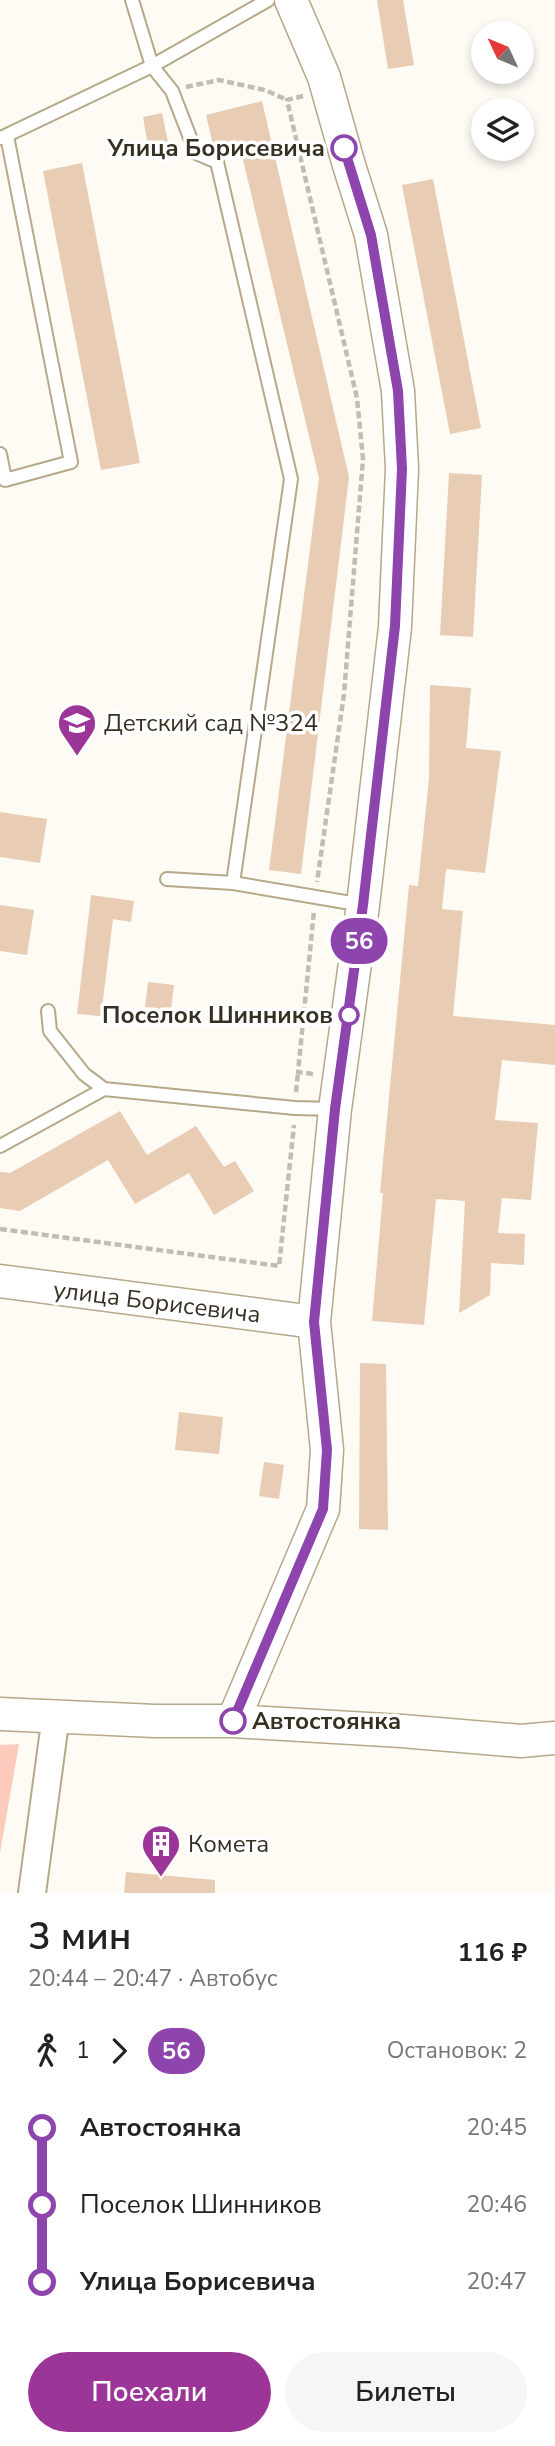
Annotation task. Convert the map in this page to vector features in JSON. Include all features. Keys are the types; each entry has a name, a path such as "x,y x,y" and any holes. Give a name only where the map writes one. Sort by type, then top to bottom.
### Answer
{"street":[{"path":"233,1721 323,1509 327,1450 314,1322 335,1109 363,905 395,626 402,469 398,391 371,235 324,77 291,0"},
{"name":"улица Борисевича","path":"0,1282 314,1322"},
{"path":"0,1714 155,1721 233,1721 522,1741 555,1738"},
{"path":"32,1893 56,1715"}],"lane":[{"path":"132,0 152,66 172,90 196,153 217,162 291,479 233,883"},
{"path":"0,454 5,480 71,462 4,137 152,66 268,0"},
{"path":"167,880 233,883 363,905"},
{"path":"48,1011 50,1031 84,1074 104,1089 295,1108 335,1109"},
{"path":"0,1146 104,1089"}],"path":[{"path":"172,90 219,80 265,90 286,100 302,96"},
{"path":"0,1229 279,1266 315,896 344,694 363,459 357,398 286,100"},
{"path":"298,1072 322,1075"}],"shaded area":[{"path":"19,1744 0,1853 0,1745"}],"building":[{"path":"377,0 403,0 414,65 388,69"},
{"path":"262,101 349,477 301,874 269,870 319,478 239,143 214,149 206,115"},
{"path":"162,113 168,142 148,146 143,117"},
{"path":"82,163 140,463 101,470 43,171"},
{"path":"433,179 481,428 450,434 402,185"},
{"path":"449,473 482,475 473,637 440,635"},
{"path":"430,685 471,688 466,748 501,751 485,873 446,869 442,909 463,911 453,1016 555,1025 555,1065 502,1060 495,1120 538,1123 531,1200 502,1198 498,1233 525,1234 524,1265 491,1263 490,1295 459,1313 465,1201 436,1199 424,1325 372,1321 383,1193 380,1193 409,885 418,886 429,778"},
{"path":"0,812 47,819 40,863 0,857"},
{"path":"91,895 134,901 131,922 113,919 101,1016 77,1014"},
{"path":"0,905 34,910 27,955 0,951"},
{"path":"148,982 174,985 171,1010 145,1007"},
{"path":"120,1111 147,1155 196,1126 224,1167 235,1161 254,1191 214,1215 189,1173 135,1204 108,1160 20,1211 0,1208 0,1172 10,1173"},
{"path":"360,1363 386,1364 388,1530 359,1529"},
{"path":"179,1412 223,1417 219,1454 175,1450"},
{"path":"264,1462 284,1465 279,1499 259,1496"},
{"name":"Комета","path":"126,1872 215,1880 215,1893 124,1893"}],"bus line":[{"name":"56","path":"233,1721 323,1509 327,1450 314,1322 335,1109 363,905 395,626 402,469 398,391 371,235 344,148"}],"place":[{"name":"Улица Борисевича","path":"344,148"},
{"name":"Детский сад №324","path":"77,757"},
{"name":"Поселок Шинников","path":"349,1015"},
{"name":"Автостоянка","path":"233,1721"},
{"name":"Комета","path":"161,1878"}]}
